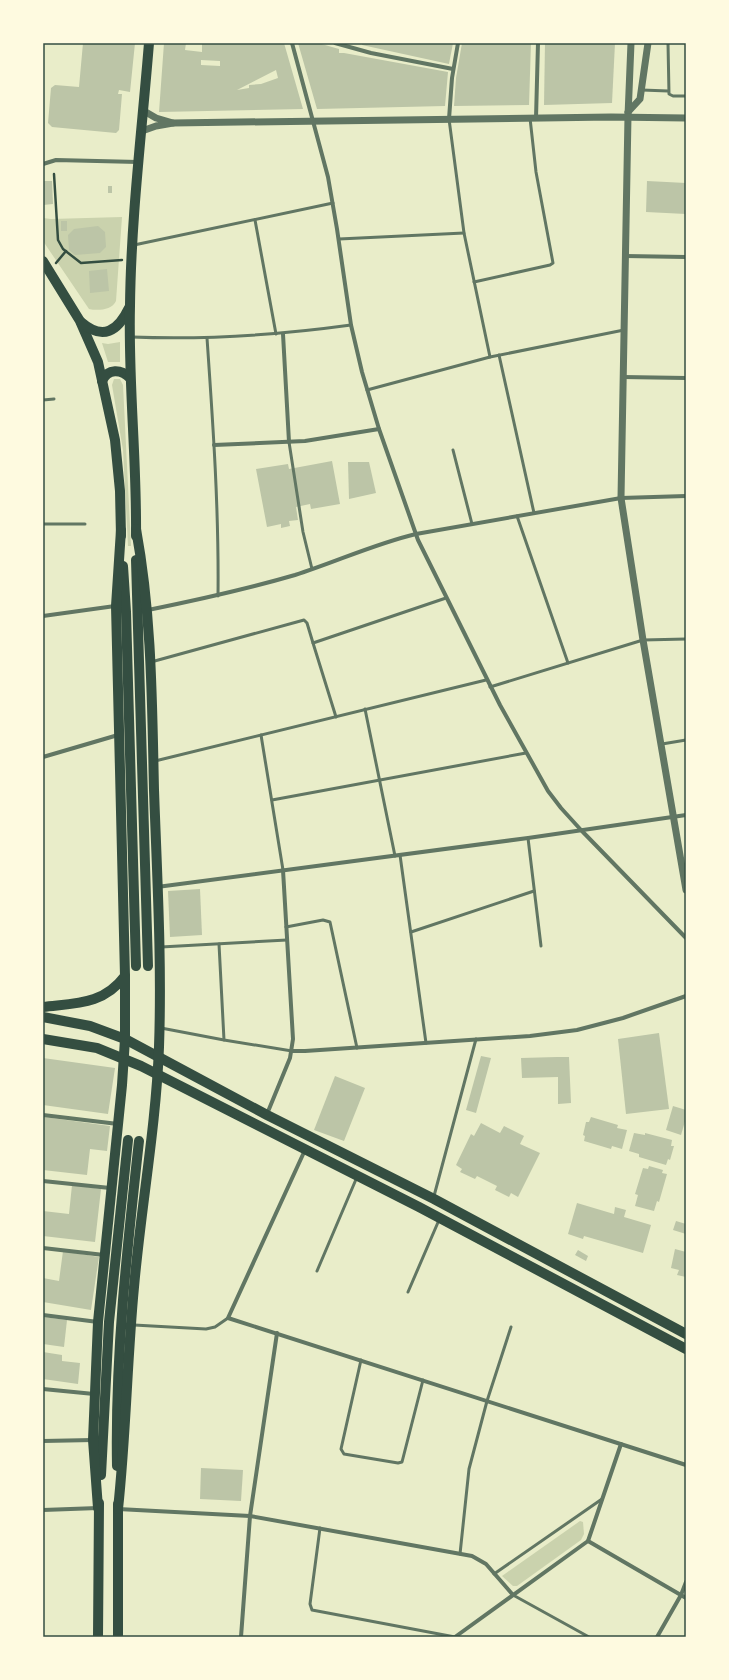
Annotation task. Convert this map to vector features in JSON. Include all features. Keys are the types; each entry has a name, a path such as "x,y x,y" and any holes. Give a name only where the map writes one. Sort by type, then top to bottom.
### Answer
{"main road":[{"path":"148,966 136,529 130,378 130,306 132,246 149,43"},
{"path":"43,261 80,321 93,349 102,381 115,440 118,465 126,612 136,966"},
{"path":"80,321 94,331 102,332 112,330 118,326 130,306"},
{"path":"112,330 121,332 130,337"},
{"path":"102,381 107,373 112,371 125,373 130,378"},
{"path":"118,1509 124,1450 131,1325 158,1057 159,1027 159,947 148,610 142,561 136,529"},
{"path":"98,1508 93,1440 98,1322 125,1039 125,976 116,606 121,530"},
{"path":"43,1007 85,1002 96,999 114,989 125,976"},
{"path":"43,1017 90,1026 125,1039 267,1115 434,1199 686,1334"},
{"path":"43,1039 97,1048 124,1058 440,1218 686,1349"},
{"path":"98,1637 98,1508 110,1322 128,1140"},
{"path":"118,1637 117,1396 126,1261 139,1141"}],"street":[{"path":"292,43 314,121 333,203 351,325 367,390 416,534 486,680 548,791 581,830 686,938"},
{"path":"335,43 378,54 453,69"},
{"path":"449,119 453,69 458,43"},
{"path":"533,118 538,43"},
{"path":"631,43 625,256 622,498 643,640 686,890"},
{"path":"628,114 640,99 648,43"},
{"path":"144,111 156,118 173,123"},
{"path":"142,131 156,126 173,123 533,118 628,114 644,117 686,118"},
{"path":"43,164 56,160 139,162"},
{"path":"625,256 686,257"},
{"path":"282,334 289,442"},
{"path":"623,377 686,378"},
{"path":"214,445 289,442 320,439 379,428"},
{"path":"148,610 218,596 266,583 312,569 384,543 416,534 622,498 686,496"},
{"path":"43,616 116,606"},
{"path":"43,757 118,734"},
{"path":"157,887 528,838 686,815"},
{"path":"267,1115 287,1066 292,1051 293,1039 283,870"},
{"path":"292,1051 530,1036 577,1030 623,1018 686,996"},
{"path":"43,1116 118,1124"},
{"path":"306,1150 228,1318 686,1465"},
{"path":"43,1181 111,1188"},
{"path":"43,1248 104,1256"},
{"path":"43,1315 98,1322"},
{"path":"241,1637 250,1516 277,1333"},
{"path":"43,1389 94,1394"},
{"path":"43,1441 93,1440"},
{"path":"455,1637 588,1541 621,1444"},
{"path":"43,1510 98,1508"},
{"path":"118,1509 250,1516 472,1556 480,1559 513,1595"},
{"path":"588,1541 686,1598"},
{"path":"657,1637 681,1595 686,1582"}],"lane":[{"path":"668,43 668,91 670,95 686,96"},
{"path":"642,90 668,91"},
{"path":"474,282 550,265 552,262 536,172 533,118"},
{"path":"449,119 464,233 490,357"},
{"path":"132,246 333,203"},
{"path":"255,220 276,334"},
{"path":"339,239 464,233"},
{"path":"130,337 207,338 282,334 351,325"},
{"path":"367,390 490,357 624,330"},
{"path":"207,338 218,530 218,596"},
{"path":"499,355 534,514"},
{"path":"43,400 54,399"},
{"path":"289,442 303,532 312,569"},
{"path":"452,450 472,524"},
{"path":"517,516 568,663"},
{"path":"43,524 85,524"},
{"path":"313,643 446,598"},
{"path":"150,662 304,620 307,623 336,717"},
{"path":"490,687 643,640 686,639"},
{"path":"154,761 486,680"},
{"path":"365,709 395,856"},
{"path":"260,735 283,870"},
{"path":"662,744 686,740"},
{"path":"272,800 526,753"},
{"path":"528,838 540,946"},
{"path":"400,855 426,1043"},
{"path":"411,932 534,892"},
{"path":"286,927 323,920 330,922 357,1048"},
{"path":"159,947 287,940"},
{"path":"219,944 224,1040"},
{"path":"159,1027 224,1040 292,1051"},
{"path":"434,1199 476,1039"},
{"path":"317,1271 358,1176"},
{"path":"408,1292 440,1218"},
{"path":"131,1325 206,1329 215,1327 228,1318"},
{"path":"460,1554 469,1469 487,1401 511,1327"},
{"path":"361,1360 341,1449 344,1454 398,1463 402,1462 423,1380"},
{"path":"494,1574 602,1499"},
{"path":"320,1528 310,1604 312,1610 455,1637"},
{"path":"513,1595 589,1637"}],"path":[{"path":"54,174 57,235 60,244 81,263 122,260"},
{"path":"54,265 66,251"}],"green space":[{"path":"122,217 116,301 108,308 96,310 89,309 43,241 43,218"},
{"path":"120,342 120,362 108,362 102,343 108,344"},
{"path":"114,379 120,379 123,385 131,546 128,546 123,450 112,385"},
{"path":"580,1521 583,1522 584,1534 581,1540 517,1586 513,1586 502,1576"}],"building":[{"path":"83,43 135,43 130,92 119,90 118,94 122,94 119,130 116,133 52,127 48,123 51,88 55,85 79,87"},
{"path":"164,43 186,43 185,50 202,52 202,43 284,43 303,109 159,112","holes":["201,60 220,61 220,66 201,65","276,70 278,78 261,84 249,85 249,88 237,90"]},
{"path":"298,43 318,43 339,49 339,53 448,72 445,106 317,109"},
{"path":"362,43 453,43 449,64 362,45"},
{"path":"462,43 531,43 529,105 454,106 456,78"},
{"path":"545,43 615,43 612,103 544,105"},
{"path":"43,181 52,181 53,204 43,205"},
{"path":"647,181 686,183 686,214 646,212"},
{"path":"108,186 112,186 112,193 108,193"},
{"path":"61,221 67,221 67,231 61,231"},
{"path":"98,226 105,232 106,247 100,253 75,255 69,250 68,235 74,229"},
{"path":"107,269 109,291 90,293 89,271"},
{"path":"332,461 340,504 311,509 310,504 296,507 298,520 289,521 290,526 281,528 281,524 267,527 256,469 288,464 289,469"},
{"path":"348,462 369,462 376,493 349,499"},
{"path":"200,889 202,935 170,937 168,891"},
{"path":"659,1033 669,1109 626,1114 618,1039"},
{"path":"481,1056 491,1058 476,1113 466,1110"},
{"path":"569,1057 571,1103 558,1104 558,1077 522,1078 521,1058"},
{"path":"43,1058 115,1068 108,1114 43,1105"},
{"path":"335,1076 365,1088 344,1141 314,1130"},
{"path":"673,1106 686,1110 686,1118 681,1135 666,1130"},
{"path":"44,1117 110,1126 107,1151 90,1149 87,1175 43,1170"},
{"path":"591,1117 618,1125 617,1128 627,1130 622,1149 612,1146 611,1149 584,1141 585,1136 583,1135 586,1122 589,1122"},
{"path":"481,1123 500,1133 504,1126 524,1136 520,1144 540,1153 518,1197 511,1193 509,1197 495,1190 497,1186 477,1176 475,1179 460,1172 462,1169 456,1165 471,1134 474,1136"},
{"path":"634,1133 645,1135 645,1133 672,1140 671,1146 674,1146 670,1160 668,1159 666,1165 639,1157 639,1154 629,1151"},
{"path":"649,1166 663,1170 662,1173 667,1174 659,1202 657,1201 654,1211 635,1206 638,1195 635,1194 643,1168 648,1169"},
{"path":"72,1185 101,1189 95,1242 43,1236 43,1211 69,1214"},
{"path":"577,1203 614,1214 615,1207 626,1210 624,1217 651,1225 643,1253 584,1236 583,1239 568,1234"},
{"path":"676,1221 686,1224 686,1234 673,1230"},
{"path":"675,1249 686,1252 686,1277 677,1275 679,1270 671,1268"},
{"path":"578,1250 588,1256 586,1261 575,1255"},
{"path":"63,1251 99,1257 91,1310 43,1302 43,1278 59,1281"},
{"path":"43,1317 67,1320 64,1347 43,1344"},
{"path":"43,1352 62,1355 62,1361 80,1363 78,1384 43,1379"},
{"path":"201,1468 243,1470 241,1501 200,1499"}]}
